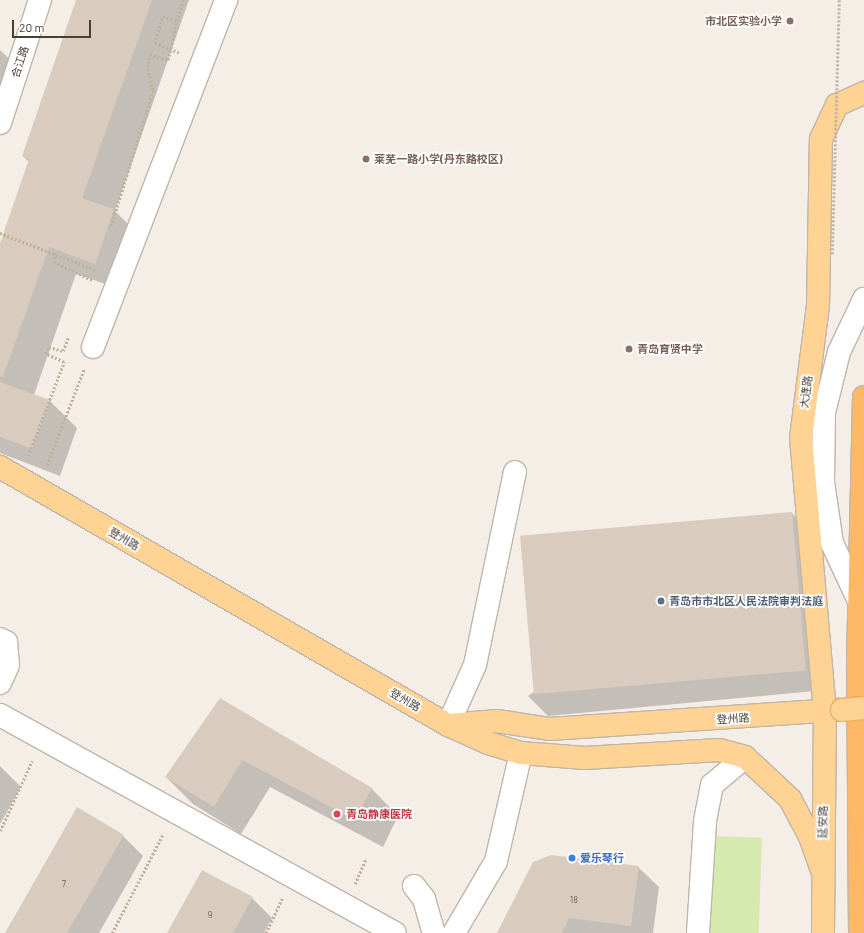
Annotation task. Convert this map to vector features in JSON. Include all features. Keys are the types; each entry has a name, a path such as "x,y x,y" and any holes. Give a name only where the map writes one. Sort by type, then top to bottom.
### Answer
{"highway":[{"path":"860,933 859,601 864,397"}],"main road":[{"name":"大连路","path":"833,711 801,438 818,306 821,139 837,105 864,93"},
{"name":"登州路","path":"0,468 448,725 497,721 550,729 864,708"},
{"name":"延安路","path":"824,933 822,873 833,711"},
{"path":"448,725 488,744 521,753 585,758 719,750 745,757 790,799 809,834 822,873"}],"street":[{"name":"合江路","path":"0,124 40,0"},
{"path":"93,346 226,0"},
{"path":"859,601 832,543 823,482 824,413 839,352 864,299"},
{"path":"448,725 475,665 515,472"},
{"path":"0,638 6,642 8,665 0,683"},
{"path":"0,715 396,933"},
{"path":"454,933 496,861 521,753"},
{"path":"698,933 705,821 712,785 745,757"},
{"path":"414,886 424,899 434,933"}],"path":[{"path":"109,233 154,90 147,67 150,54 168,60 183,0"},
{"path":"832,254 840,0"},
{"path":"177,21 163,16 154,43 184,55"},
{"path":"0,233 56,253 97,270 99,263"},
{"path":"56,253 54,262 92,280"},
{"path":"45,471 93,346"},
{"path":"26,460 64,362 46,354 49,347 63,351"},
{"path":"0,831 27,772"},
{"path":"112,933 157,846"},
{"path":"266,933 278,908"}],"green space":[{"path":"711,836 762,838 759,933 708,933"}],"building":[{"path":"76,0 152,0 82,198 114,209 95,264 49,247 3,377 0,376 0,243 29,159 22,156"},
{"path":"0,382 50,400 32,449 0,437"},
{"name":"青岛市市北区人民法院审判法庭","path":"792,512 806,670 534,694 520,536"},
{"name":"青岛静康医院","path":"220,698 372,788 355,820 242,760 214,807 165,777"},
{"path":"77,807 124,835 67,933 5,933"},
{"path":"551,855 639,866 631,926 569,918 562,933 497,933 533,862"},
{"path":"202,870 253,897 233,933 167,933"}],"place":[{"name":"市北区实验小学","path":"790,21"},
{"name":"莱芜一路小学(丹东路校区)","path":"366,159"},
{"name":"青岛育贤中学","path":"629,349"},
{"name":"青岛市市北区人民法院审判法庭","path":"661,601"},
{"name":"青岛静康医院","path":"337,814"},
{"name":"爱乐琴行","path":"572,858"}]}
